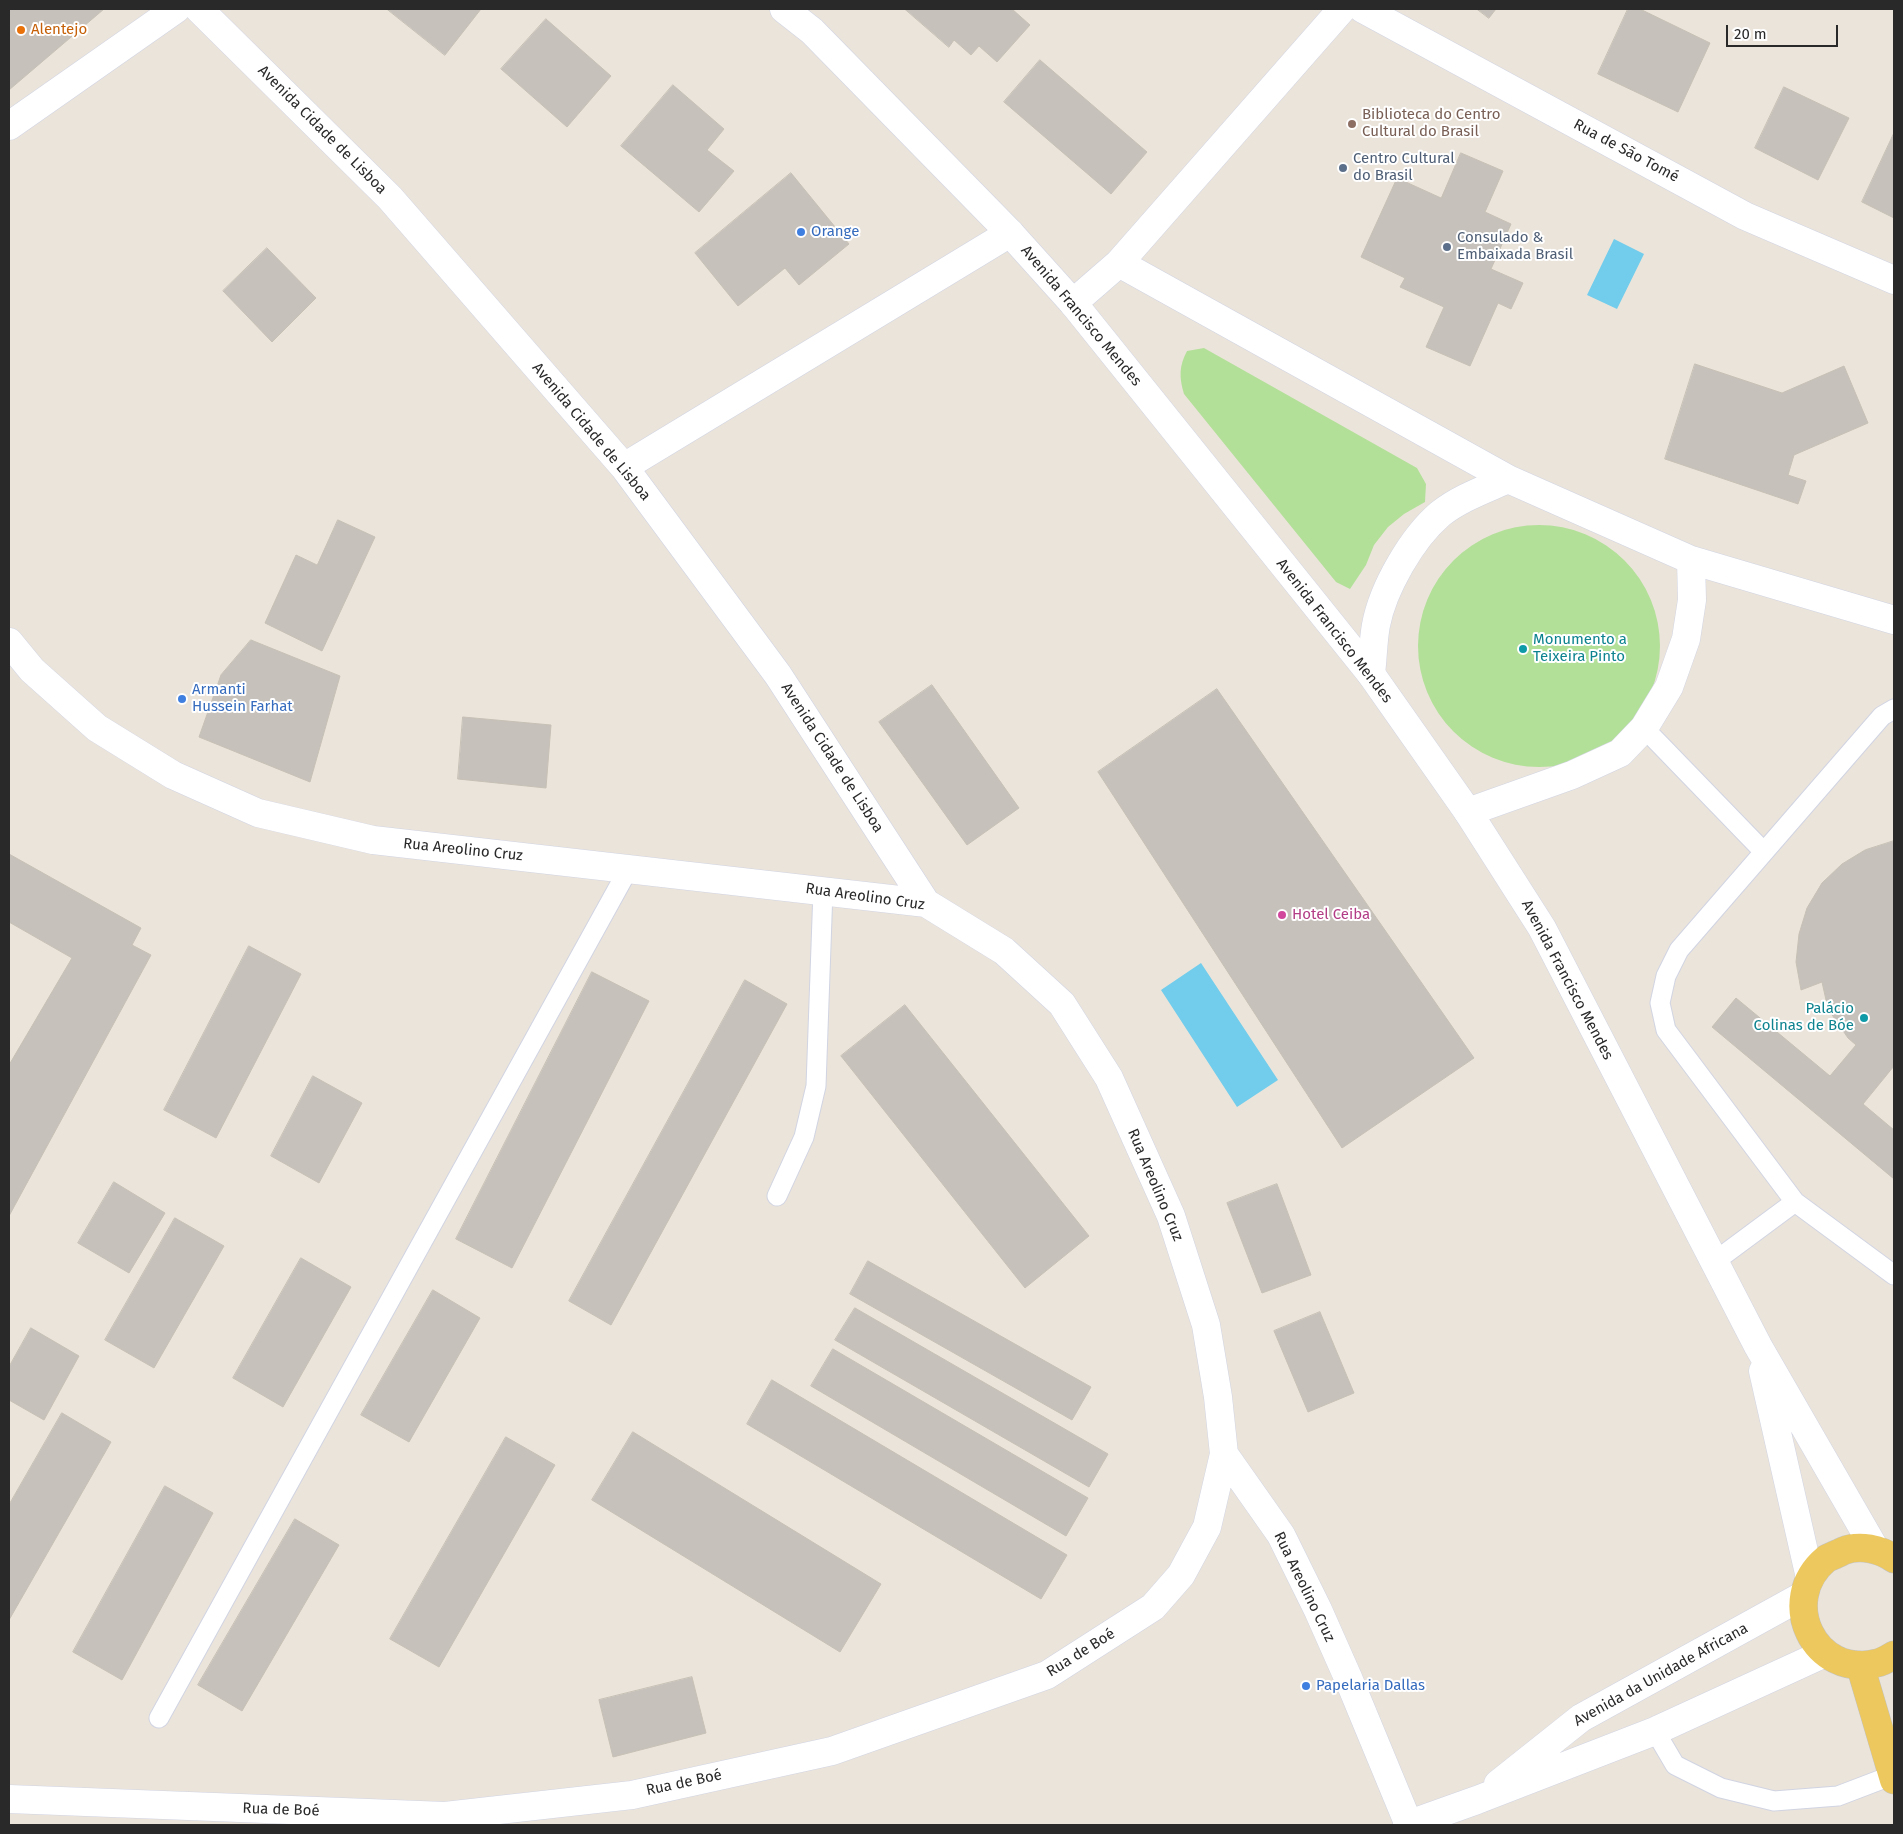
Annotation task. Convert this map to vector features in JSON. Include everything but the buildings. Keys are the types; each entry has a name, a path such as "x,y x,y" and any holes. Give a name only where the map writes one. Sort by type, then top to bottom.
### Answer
{"main road":[{"path":"1888,1552 1850,1548 1827,1559 1807,1587 1804,1616 1811,1637 1825,1653 1842,1662 1860,1665 1878,1663 1894,1655"},
{"path":"1860,1665 1893,1777"}],"street":[{"path":"9,126 176,9"},
{"name":"Avenida Cidade de Lisboa","path":"199,9 390,198 624,467 778,675 926,903"},
{"name":"Avenida Francisco Mendes","path":"784,9 812,31 1010,233 1073,303 1371,674 1468,812 1542,928 1758,1346"},
{"path":"1073,303 1119,263 1342,9"},
{"name":"Rua de São Tomé","path":"1364,9 1745,216 1894,280"},
{"path":"624,467 1010,233"},
{"path":"1119,263 1508,479 1691,560 1894,620"},
{"path":"1371,674 1376,624 1389,587 1408,552 1423,531 1441,513 1463,499 1508,479"},
{"path":"1468,812 1528,792 1620,753 1644,728 1669,687 1686,639 1692,600 1691,560"},
{"name":"Rua Areolino Cruz","path":"9,642 32,670 97,728 173,775 258,813 373,840 926,903 1004,951 1062,1004 1109,1078 1171,1216 1206,1325 1218,1397 1224,1454 1281,1535 1318,1610 1349,1680 1408,1825"},
{"path":"1758,1346 1888,1552"},
{"path":"1758,1346 1807,1587"},
{"name":"Rua de Boé","path":"9,1799 445,1816 632,1795 832,1751 1047,1675 1154,1606 1181,1575 1207,1526 1224,1454"},
{"name":"Avenida da Unidade Africana","path":"1478,1800 1581,1718 1807,1587"},
{"name":"Avenida da Unidade Africana","path":"1408,1825 1478,1800 1655,1731 1825,1653"}],"lane":[{"path":"1894,709 1882,716 1679,950 1666,976 1660,1003 1666,1030 1795,1202 1894,1275"},
{"path":"1644,728 1764,852"},
{"path":"159,1718 629,868"},
{"path":"778,1196 804,1137 816,1086 823,890"},
{"path":"1714,1262 1795,1202"},
{"path":"1655,1731 1675,1765 1721,1788 1774,1802 1838,1796 1893,1777"}],"green space":[{"path":"1204,348 1417,468 1426,484 1425,502 1404,514 1388,527 1374,545 1366,565 1350,589 1336,582 1184,394 1181,372 1184,356 1187,351"},
{"path":"1527,525 1551,525 1574,530 1596,539 1625,560 1640,579 1651,600 1658,622 1660,646 1658,670 1651,692 1640,713 1625,732 1596,753 1574,762 1551,767 1527,767 1504,762 1482,753 1462,740 1445,723 1432,703 1423,681 1418,658 1418,634 1423,611 1432,589 1445,569 1462,552 1482,539 1504,530"}],"water":[{"path":"1614,239 1644,254 1617,309 1587,295"},
{"path":"1201,963 1278,1080 1237,1107 1161,990"}],"place":[{"name":"Alentejo","path":"21,30"},
{"name":"Biblioteca do Centro Cultural do Brasil","path":"1352,124"},
{"name":"Centro Cultural do Brasil","path":"1343,168"},
{"name":"Orange","path":"801,232"},
{"name":"Consulado & Embaixada Brasil","path":"1447,247"},
{"name":"Monumento a Teixeira Pinto","path":"1523,649"},
{"name":"Armanti Hussein Farhat","path":"182,699"},
{"name":"Hotel Ceiba","path":"1282,915"},
{"name":"Palácio Colinas de Bóe","path":"1864,1018"},
{"name":"Papelaria Dallas","path":"1306,1686"}]}
